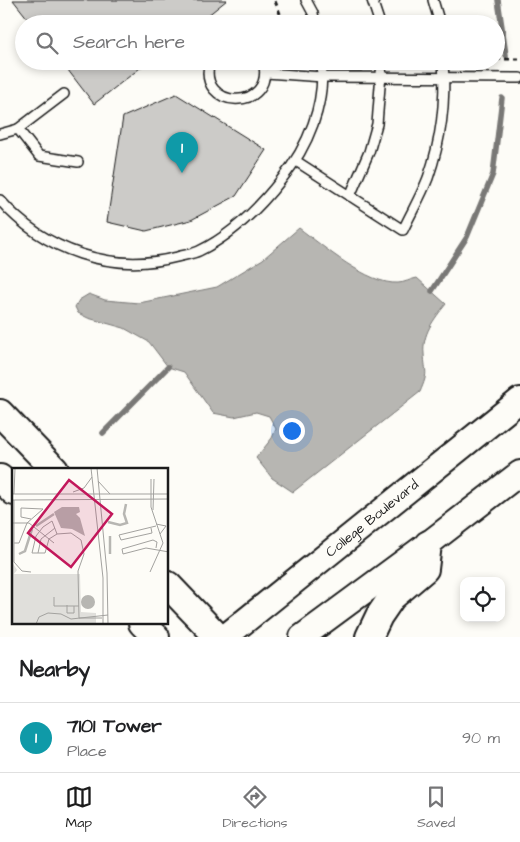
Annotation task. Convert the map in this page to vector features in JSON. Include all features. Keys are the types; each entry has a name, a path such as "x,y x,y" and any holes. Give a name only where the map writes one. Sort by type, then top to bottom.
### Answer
{"main road":[{"name":"College Boulevard","path":"225,637 520,400"},
{"path":"0,413 53,468"},
{"path":"302,637 520,473"},
{"path":"0,478 12,490"},
{"path":"369,637 379,616 392,597 426,569 428,544"},
{"path":"169,586 218,637"},
{"path":"143,624 156,637"}],"lane":[{"path":"306,0 313,15"},
{"path":"372,0 377,15"},
{"path":"433,0 437,15"},
{"path":"208,70 208,77 212,86 221,96 230,100 244,100 254,95 263,82 266,70"},
{"path":"0,200 40,236 81,256 116,262 158,262 198,251 232,230 266,199 296,161 316,118 323,77 322,70"},
{"path":"350,196 369,152 377,124 381,70"},
{"path":"296,161 403,230 427,179 440,135 444,70"},
{"path":"266,73 323,77 520,78"},
{"path":"0,134 18,129 64,94"},
{"path":"18,129 39,156 78,162"}],"path":[{"path":"275,1 280,15"},
{"path":"505,59 520,59"}],"shaded area":[{"path":"299,228 346,263 373,278 386,282 400,283 417,278 446,304 433,321 427,333 424,347 426,373 420,392 293,492 272,478 256,458 272,438 276,429 269,416 256,412 234,417 213,413 184,372 168,367 149,342 124,328 88,318 78,313 75,307 79,300 89,294 105,300 139,303 217,287 263,259"}],"building":[{"path":"13,0 227,0 208,15 25,15"},
{"path":"68,70 137,70 94,104"},
{"path":"176,94 266,150 236,196 191,220 146,231 107,222 123,117"}],"waterway":[{"path":"498,0 500,15"},
{"path":"505,48 506,55"},
{"path":"432,291 467,237 493,174 502,98"},
{"path":"103,433 168,367"}],"place":[{"name":"7101 Tower","path":"182,173"}]}
